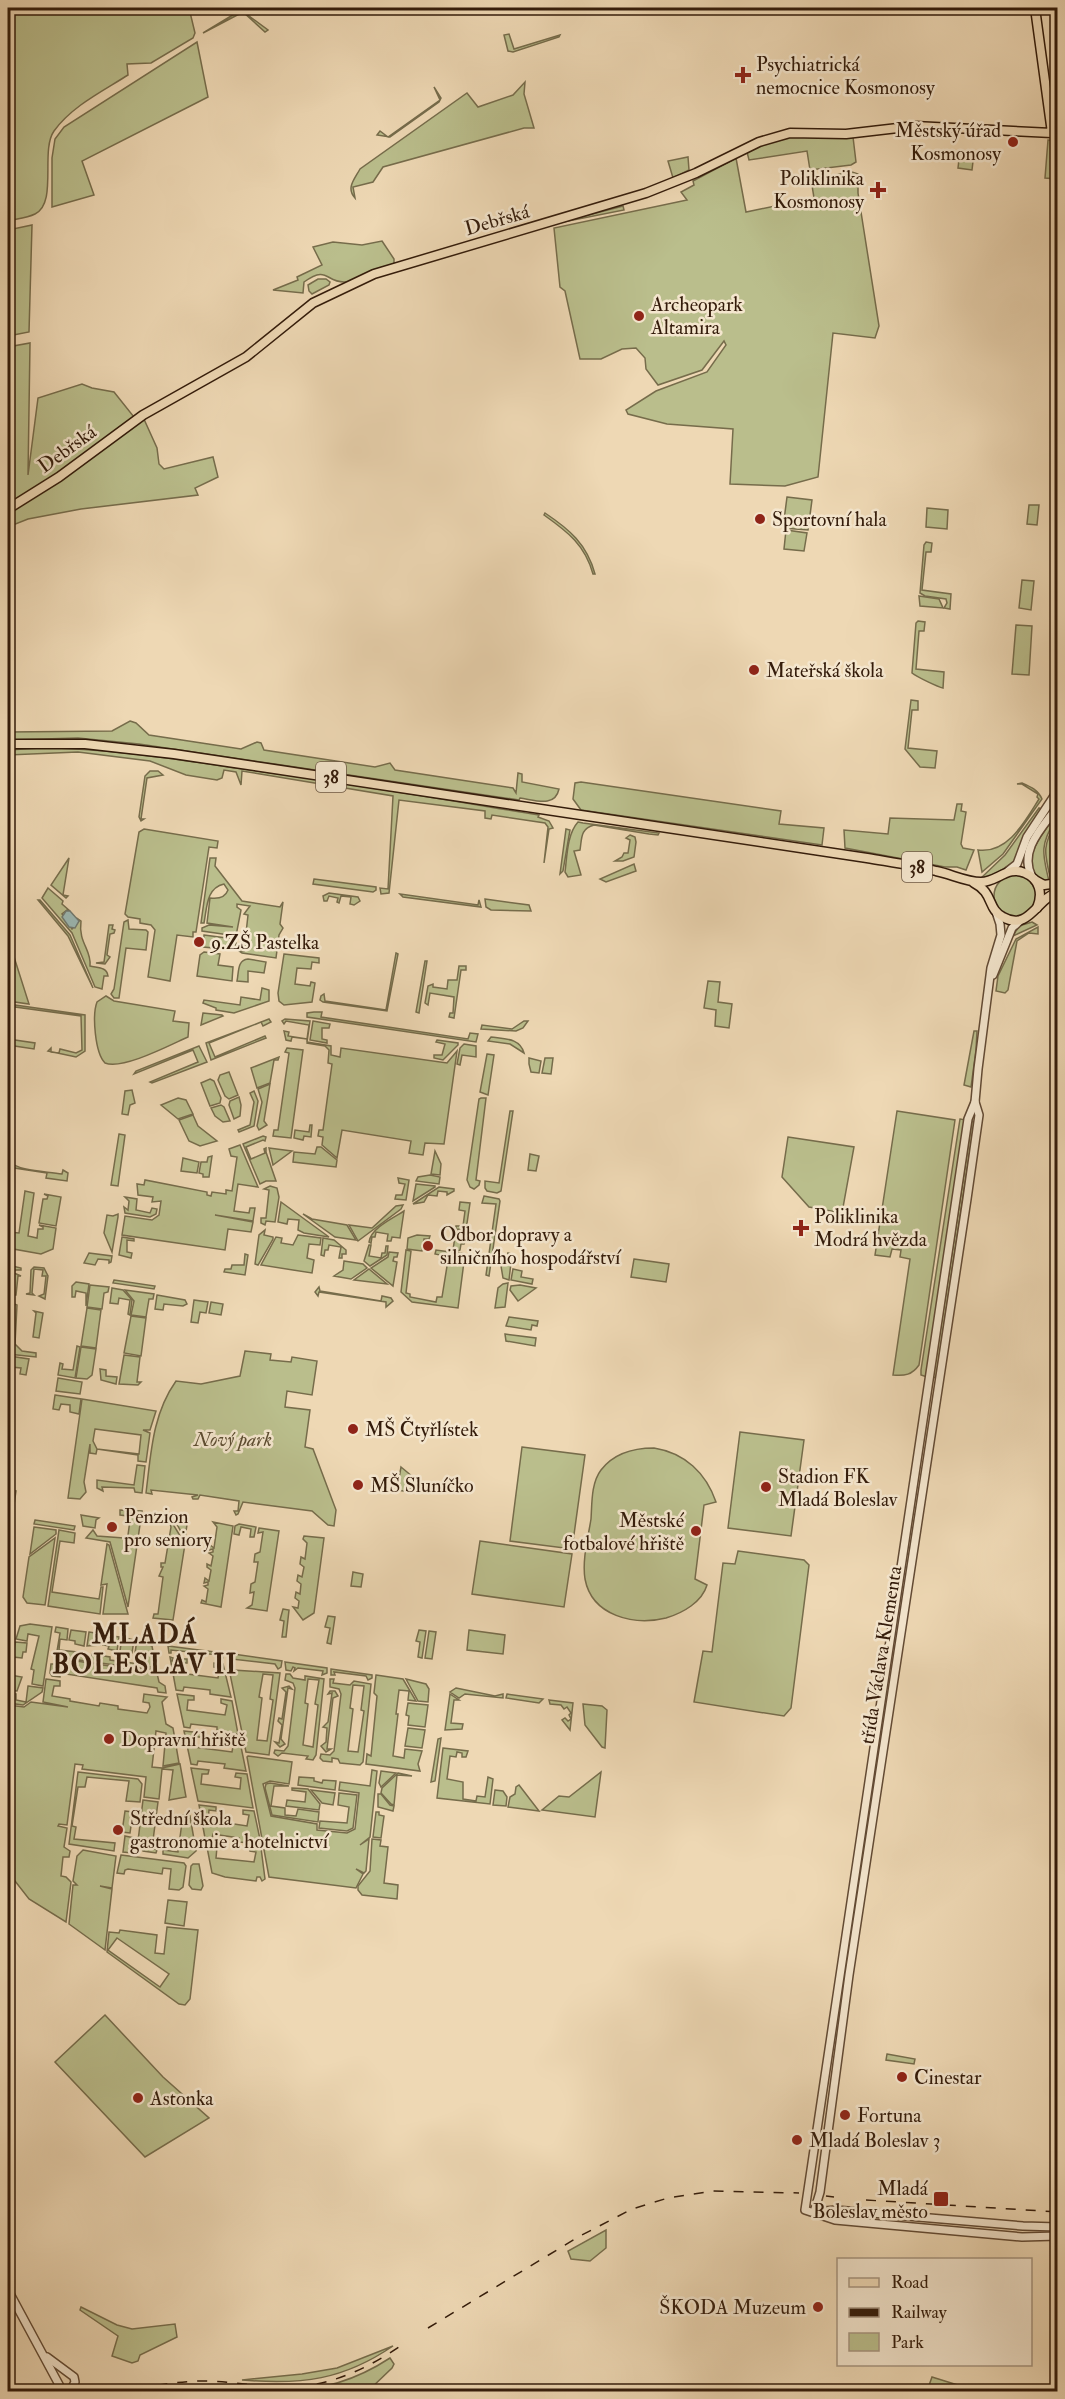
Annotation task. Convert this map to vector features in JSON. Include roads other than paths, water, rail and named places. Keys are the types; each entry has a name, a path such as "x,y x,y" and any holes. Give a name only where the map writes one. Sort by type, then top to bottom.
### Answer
{"main road":[{"path":"1035,8 1055,133"},
{"name":"Debřská","path":"8,509 59,477 143,415 246,357 313,303 375,274 637,196 696,173 759,142 790,133 846,134 915,126 1055,133"},
{"name":"38","path":"8,744 85,744 174,754 867,858 920,867 965,879 983,888 995,911"},
{"path":"965,879 983,882 1004,874 1021,871 1044,885 1058,884"},
{"path":"991,900 992,886 1004,874"},
{"path":"1034,879 1040,894 1037,908"},
{"path":"995,911 1007,919 1021,920 1029,916 1046,898 1058,892"}],"street":[{"path":"1004,874 1017,864 1028,837 1058,790"},
{"path":"1034,879 1028,862 1029,849 1058,806"},
{"name":"třída Václava Klementa","path":"975,1102 978,1115 967,1199 847,1992 820,2192 814,2212 805,2210 968,1119 975,1102 991,968 1001,935 995,911"},
{"name":"třída Václava Klementa","path":"991,980 1012,928 1021,920"},
{"path":"820,2192 825,2205 836,2210"},
{"path":"814,2212 836,2210 1058,2226"},
{"path":"814,2212 824,2218 835,2220 1007,2235 1058,2236"},
{"path":"8,2290 63,2391"},
{"path":"43,2354 75,2379 75,2384 71,2389 59,2382"},
{"path":"59,2382 60,2376 67,2373"}],"water":[{"path":"66,911 70,911 79,921 75,928 69,927 62,917"}],"railway":[{"path":"428,2328 580,2236 632,2209 668,2198 713,2191 799,2193"},
{"path":"826,2196 834,2197"},
{"path":"866,2200 1058,2212"},
{"path":"118,2392 193,2381 278,2387 311,2385 358,2370 402,2345"}],"place":[{"name":"Psychiatrická nemocnice Kosmonosy","path":"743,75"},
{"name":"Městský úřad Kosmonosy","path":"1013,142"},
{"name":"Poliklinika Kosmonosy","path":"878,190"},
{"name":"Archeopark Altamira","path":"639,316"},
{"name":"Sportovní hala","path":"760,519"},
{"name":"Mateřská škola","path":"754,670"},
{"name":"9.ZŠ Pastelka","path":"199,942"},
{"name":"Poliklinika Modrá hvězda","path":"801,1228"},
{"name":"Odbor dopravy a silničního hospodářství","path":"428,1246"},
{"name":"MŠ Čtyřlístek","path":"353,1429"},
{"name":"MŠ Sluníčko","path":"358,1485"},
{"name":"Stadion FK Mladá Boleslav","path":"766,1487"},
{"name":"Penzion pro seniory","path":"112,1527"},
{"name":"Městské fotbalové hřiště","path":"696,1531"},
{"name":"Dopravní hřiště","path":"109,1739"},
{"name":"Střední škola gastronomie a hotelnictví","path":"118,1830"},
{"name":"Cinestar","path":"902,2077"},
{"name":"Astonka","path":"138,2098"},
{"name":"Fortuna","path":"845,2115"},
{"name":"Mladá Boleslav 3","path":"797,2140"},
{"name":"Mladá Boleslav město","path":"941,2199"},
{"name":"ŠKODA Muzeum","path":"818,2307"}],"district":[{"name":"MLADÁ BOLESLAV II","path":"145,1650"}],"park label":[{"name":"Nový park","path":"233,1439"}]}
